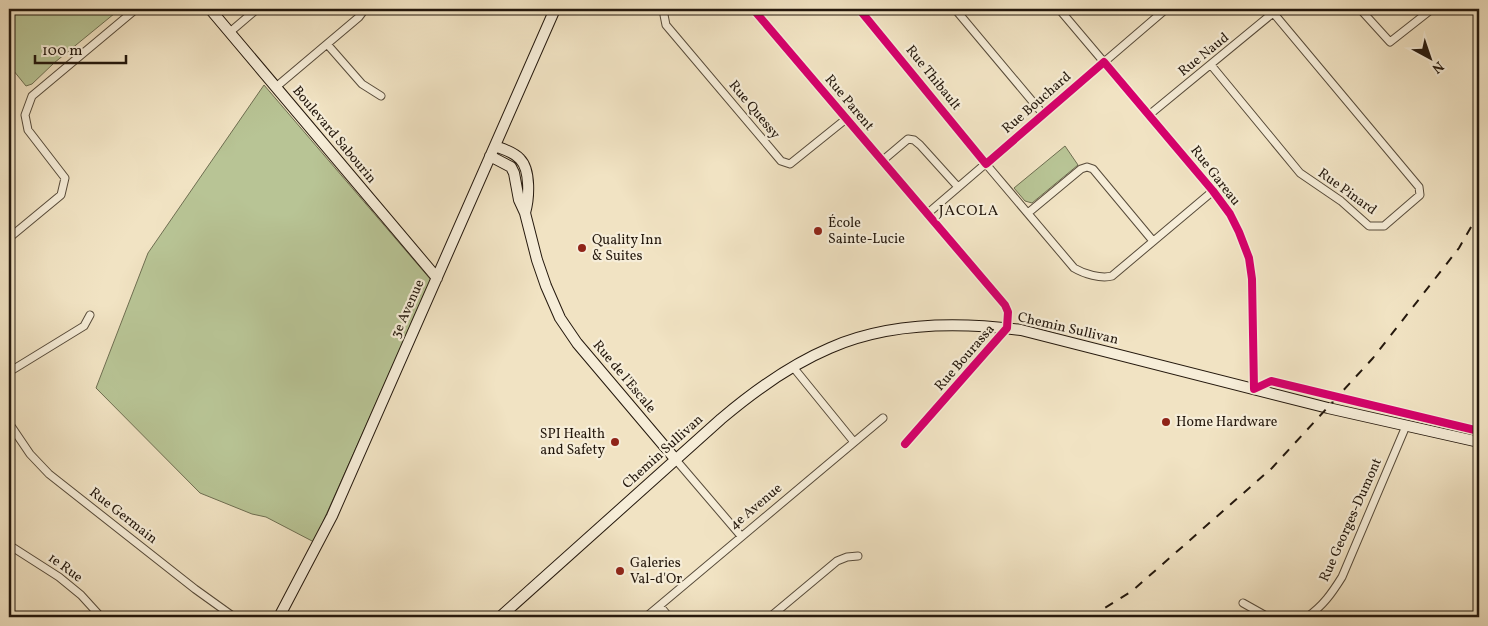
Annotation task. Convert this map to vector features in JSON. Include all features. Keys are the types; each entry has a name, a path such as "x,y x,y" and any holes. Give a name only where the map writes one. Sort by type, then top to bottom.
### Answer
{"main road":[{"name":"Boulevard Sabourin","path":"210,9 437,278"},
{"name":"3e Avenue","path":"279,617 332,516 554,9"},
{"name":"Rue de l'Escale","path":"495,146 515,155 525,167 529,199 525,213"},
{"name":"Rue de l'Escale","path":"490,156 510,167 515,178 519,200 525,213 537,260 560,318 577,343 676,460"},
{"name":"Chemin Sullivan","path":"500,617 748,397 793,367 831,348 879,333 914,327 941,326 979,326 1022,330 1254,389 1479,442"}],"street":[{"path":"9,238 61,195 65,178 28,130 25,115 32,96 136,9"},
{"path":"230,32 257,9"},
{"path":"276,87 359,17 365,9"},
{"name":"Rue Quessy","path":"666,9 664,15 666,25 780,161 790,164 846,119"},
{"name":"Rue Parent","path":"753,9 927,214"},
{"name":"Rue Thibault","path":"859,9 1074,268 1080,272 1106,278 1112,276 1153,241"},
{"path":"954,9 1043,114"},
{"name":"Rue Gareau","path":"1059,9 1150,115 1230,214 1249,258 1252,279 1254,389"},
{"name":"Rue Bouchard","path":"927,214 1164,9"},
{"path":"1360,9 1390,42 1432,9"},
{"name":"Rue Naud","path":"1150,115 1211,65 1272,11"},
{"name":"Rue Pinard","path":"1211,65 1300,173 1341,201 1369,226 1384,226 1420,195 1420,187 1272,11"},
{"path":"327,44 362,84 381,96"},
{"path":"882,161 908,139 914,140 958,187"},
{"path":"1028,213 1081,169 1087,167 1093,169 1153,241 1213,191"},
{"name":"Rue Bourassa","path":"906,444 1007,328 1008,312 1004,305 927,214"},
{"path":"9,372 84,326 90,315"},
{"path":"793,367 854,442"},
{"name":"4e Avenue","path":"646,617 882,418"},
{"name":"Rue Germain","path":"9,423 30,454 49,474 234,617"},
{"name":"Rue Georges-Dumont","path":"1307,617 1331,596 1342,576 1406,426"},
{"name":"Rue de l'Escale","path":"676,460 741,536"},
{"name":"1e Rue","path":"9,545 59,577 81,595 98,616"},
{"path":"770,617 837,561 847,557 858,556"},
{"path":"1243,603 1268,617"},
{"path":"660,606 670,617"}],"green space":[{"path":"9,9 120,9 54,63 32,84 26,86 9,65"},
{"path":"264,85 431,280 314,542 266,517 252,514 200,493 96,388 148,253"},
{"path":"1065,146 1078,165 1032,203 1025,201 1014,188"}],"railway":[{"path":"1090,617 1132,591 1272,468 1373,358 1459,248 1479,213"}],"cycle path":[{"path":"753,9 1005,305 1008,312 1007,328 905,444"},
{"path":"859,9 986,164 1104,62 1213,191 1230,214 1239,232 1249,258 1252,279 1254,389 1271,381 1479,431"}],"place":[{"name":"École Sainte-Lucie","path":"818,231"},
{"name":"Quality Inn & Suites","path":"582,248"},
{"name":"Home Hardware","path":"1166,422"},
{"name":"SPI Health and Safety","path":"615,442"},
{"name":"Galeries Val-d'Or","path":"620,571"}],"district":[{"name":"JACOLA","path":"969,211"}]}
